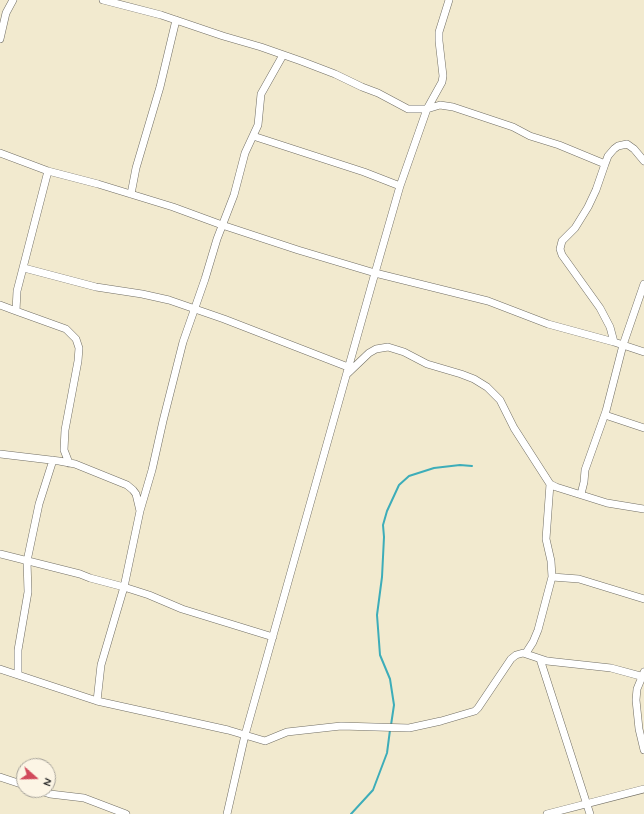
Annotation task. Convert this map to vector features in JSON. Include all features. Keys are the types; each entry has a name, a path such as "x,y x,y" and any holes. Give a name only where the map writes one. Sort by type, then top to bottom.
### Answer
{"street":[{"path":"0,39 6,13 13,0"},
{"path":"103,0 176,20 283,55 335,74 384,96 408,109 427,109 440,105 453,107 513,127 530,136 559,145 605,164"},
{"path":"227,814 245,735 400,186 427,109 442,82 443,76 439,41 449,0"},
{"path":"131,194 136,168 160,87 176,20"},
{"path":"97,701 101,665 124,587 140,510 152,470 183,342 222,225 234,195 245,153 258,125 259,100 261,94 283,55"},
{"path":"253,136 364,172 400,186"},
{"path":"614,342 610,327 600,308 562,255 560,249 562,241 575,228 588,207 610,153 623,144 631,146 644,161"},
{"path":"0,153 48,171 173,206 222,225 375,273 488,301 548,324 644,352"},
{"path":"16,311 17,291 48,171"},
{"path":"24,268 112,290 153,296 195,308 348,367"},
{"path":"581,494 585,470 605,415 623,345 644,284"},
{"path":"0,305 66,329 76,339 79,348 78,362 65,430 64,450 69,463"},
{"path":"346,375 369,353 376,349 388,348 404,352 427,364 474,379 487,387 500,400 514,428 550,484 607,503 644,509"},
{"path":"605,415 644,428"},
{"path":"0,454 69,463 130,487 136,494 140,510"},
{"path":"18,675 18,654 28,592 27,561 39,504 53,460"},
{"path":"526,653 538,630 552,576 551,561 546,539 550,484"},
{"path":"0,554 80,574 124,587 149,595 182,609 273,637"},
{"path":"552,576 579,579 644,599"},
{"path":"0,669 97,701 228,730 267,741 287,732 344,726 406,729 441,721 477,710 511,659 520,654 526,653 540,659 611,668 643,675 637,689 636,700 639,729 644,750"},
{"path":"540,659 590,814"},
{"path":"0,777 16,782"},
{"path":"547,814 644,789"},
{"path":"56,795 84,798 126,814"}],"waterway":[{"path":"391,725 394,705 390,679 380,655 377,615 382,577 384,537 383,525 387,511 399,485 409,476 434,468 460,465 472,466"},
{"path":"351,814 373,790 387,753 390,730"}]}
